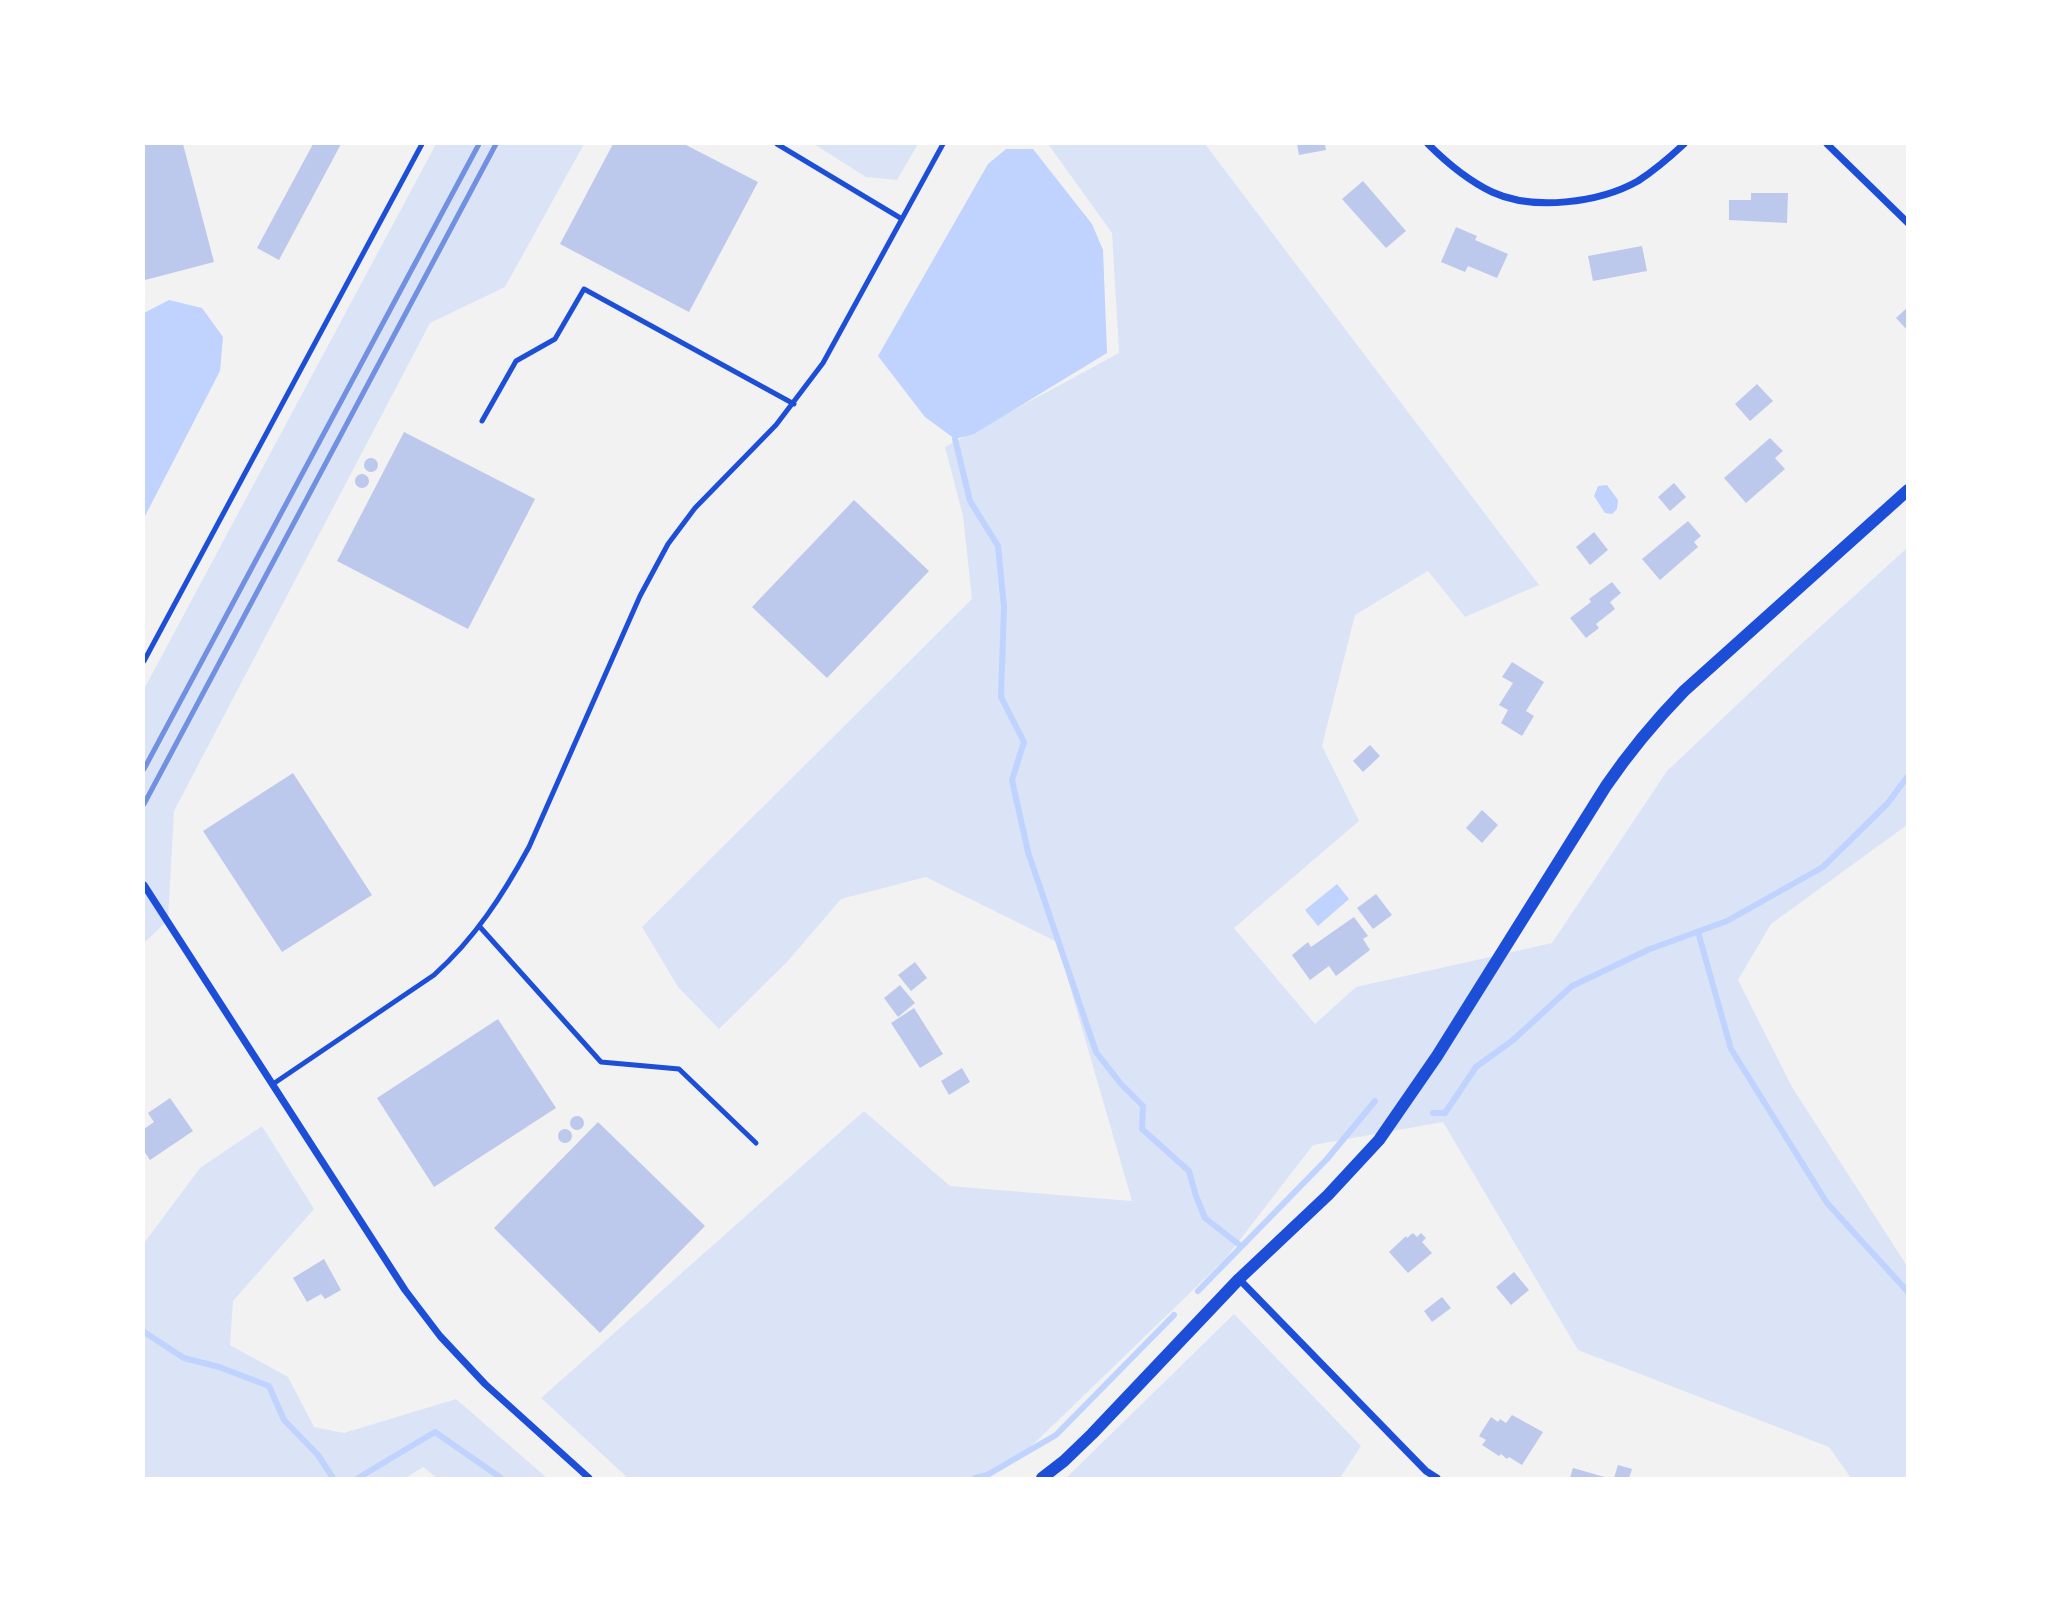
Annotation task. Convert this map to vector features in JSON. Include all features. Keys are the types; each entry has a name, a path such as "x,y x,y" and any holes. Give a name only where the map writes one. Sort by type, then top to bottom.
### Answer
{"street":[{"path":"1428,144 1453,169 1492,192 1513,200 1559,203 1603,194 1636,182 1684,144"},
{"path":"1827,144 1908,223"},
{"path":"1042,1479 1092,1434 1239,1279 1328,1195 1379,1140 1437,1056 1606,786 1652,724 1684,691 1908,490"},
{"path":"144,885 393,1272 440,1336 485,1384 589,1479"},
{"path":"1239,1279 1426,1471 1437,1479"}],"lane":[{"path":"144,662 422,144"},
{"path":"777,144 902,219"},
{"path":"273,1084 434,975 480,927 510,882 528,847 634,607 668,544 695,508 794,404 823,363 943,144"},
{"path":"482,421 516,361 555,339 584,289 794,404"},
{"path":"480,927 601,1062 679,1069 756,1143"}],"shaded area":[{"path":"436,144 584,144 505,287 430,323 174,811 168,920 144,943 144,689"},
{"path":"814,144 918,144 897,180 866,177"},
{"path":"1048,144 1205,144 1539,585 1465,617 1428,571 1355,615 1322,746 1359,821 1234,928 1315,1024 1356,987 1552,943 1667,771 1907,548 1907,825 1771,924 1738,980 1792,1087 1907,1266 1907,1478 1851,1478 1829,1447 1578,1350 1443,1122 1313,1145 1226,1258 1016,1461 989,1478 628,1478 541,1398 864,1111 950,1186 1132,1201 1057,942 926,877 841,899 787,962 719,1029 678,987 642,927 972,599 963,516 945,447 1119,353 1112,233"},
{"path":"262,1126 314,1209 233,1301 230,1345 288,1377 314,1427 344,1433 456,1399 547,1478 437,1478 423,1467 406,1478 144,1478 144,1243 200,1168"},
{"path":"1234,1314 1361,1446 1340,1478 1066,1478"}],"water":[{"path":"1006,149 1033,149 1092,224 1103,250 1107,353 974,434 955,439 925,417 878,356 988,164"},
{"path":"169,300 202,308 223,337 220,371 144,518 144,313"},
{"path":"1607,485 1618,500 1617,509 1612,514 1605,513 1594,496 1598,486"},
{"path":"1337,884 1349,899 1318,926 1305,910"}],"building":[{"path":"144,144 183,144 214,262 145,280"},
{"path":"313,144 341,144 279,260 257,248"},
{"path":"613,144 684,144 758,182 689,312 560,244"},
{"path":"1297,144 1325,144 1326,150 1299,155"},
{"path":"1363,181 1406,231 1386,248 1342,199"},
{"path":"1751,193 1788,193 1787,223 1729,220 1729,200 1751,200"},
{"path":"1456,227 1477,236 1475,240 1508,254 1497,278 1468,266 1465,272 1441,262"},
{"path":"1642,246 1647,271 1593,281 1588,256"},
{"path":"1908,307 1908,331 1896,318"},
{"path":"1757,384 1773,401 1750,421 1735,404"},
{"path":"404,432 535,499 468,629 337,561"},
{"path":"1770,438 1783,451 1775,458 1785,469 1746,503 1724,478"},
{"path":"368,458 374,458 378,465 374,472 368,472 364,468 364,462"},
{"path":"359,474 365,474 369,481 365,488 359,488 355,484 355,478"},
{"path":"1674,483 1686,497 1670,511 1658,497"},
{"path":"854,500 929,571 827,678 752,607"},
{"path":"1688,521 1701,536 1694,542 1698,547 1660,580 1642,559"},
{"path":"1594,532 1608,550 1590,565 1576,547"},
{"path":"1612,582 1621,593 1610,602 1615,609 1596,624 1599,628 1586,638 1570,618"},
{"path":"1512,662 1544,682 1526,711 1534,716 1522,736 1501,723 1508,710 1499,705 1513,683 1502,677"},
{"path":"1370,745 1380,756 1363,772 1353,761"},
{"path":"293,773 372,895 282,952 203,831"},
{"path":"1482,810 1498,825 1482,843 1466,828"},
{"path":"1376,894 1392,915 1373,929 1357,908"},
{"path":"1354,917 1368,936 1363,939 1370,950 1336,976 1329,966 1310,980 1292,955 1308,942 1311,947"},
{"path":"915,962 927,978 911,991 898,975"},
{"path":"900,985 915,1003 898,1017 884,998"},
{"path":"914,1008 943,1054 920,1068 891,1023"},
{"path":"498,1019 556,1108 434,1187 377,1098"},
{"path":"962,1068 970,1082 949,1095 941,1081"},
{"path":"170,1098 193,1131 150,1160 144,1151 144,1129 154,1122 148,1113"},
{"path":"574,1116 580,1116 584,1123 580,1130 574,1130 570,1126 570,1120"},
{"path":"598,1122 705,1226 600,1333 494,1228"},
{"path":"562,1129 568,1129 572,1136 568,1143 562,1143 558,1139 558,1133"},
{"path":"1413,1233 1417,1237 1421,1233 1426,1238 1422,1242 1432,1253 1408,1273 1389,1252"},
{"path":"324,1259 341,1290 325,1299 321,1294 307,1302 293,1278"},
{"path":"1514,1272 1529,1290 1511,1305 1496,1287"},
{"path":"1442,1297 1451,1308 1432,1322 1424,1311"},
{"path":"1512,1415 1543,1432 1522,1465 1509,1457 1507,1459 1501,1454 1499,1456 1482,1445 1486,1440 1479,1436 1491,1417 1506,1423"},
{"path":"1618,1465 1632,1469 1629,1478 1614,1478"},
{"path":"1573,1468 1608,1478 1570,1478"}],"waterway":[{"path":"955,439 970,501 998,546 1004,607 1001,697 1024,742 1012,780 1028,852 1096,1052 1121,1084 1143,1106 1142,1129 1189,1171 1205,1218 1241,1246"},
{"path":"1433,1113 1445,1113 1476,1067 1513,1040 1572,986 1650,949 1727,921 1823,867 1887,804 1908,776"},
{"path":"1698,932 1731,1049 1827,1203 1908,1292"},
{"path":"1198,1291 1327,1159 1375,1101"},
{"path":"975,1478 987,1475 1056,1435 1174,1315"},
{"path":"144,1332 184,1358 219,1367 269,1386 284,1420 318,1455 333,1478"},
{"path":"358,1478 435,1432 501,1478"}],"railway":[{"path":"144,769 479,144"},
{"path":"144,804 496,144"}]}
